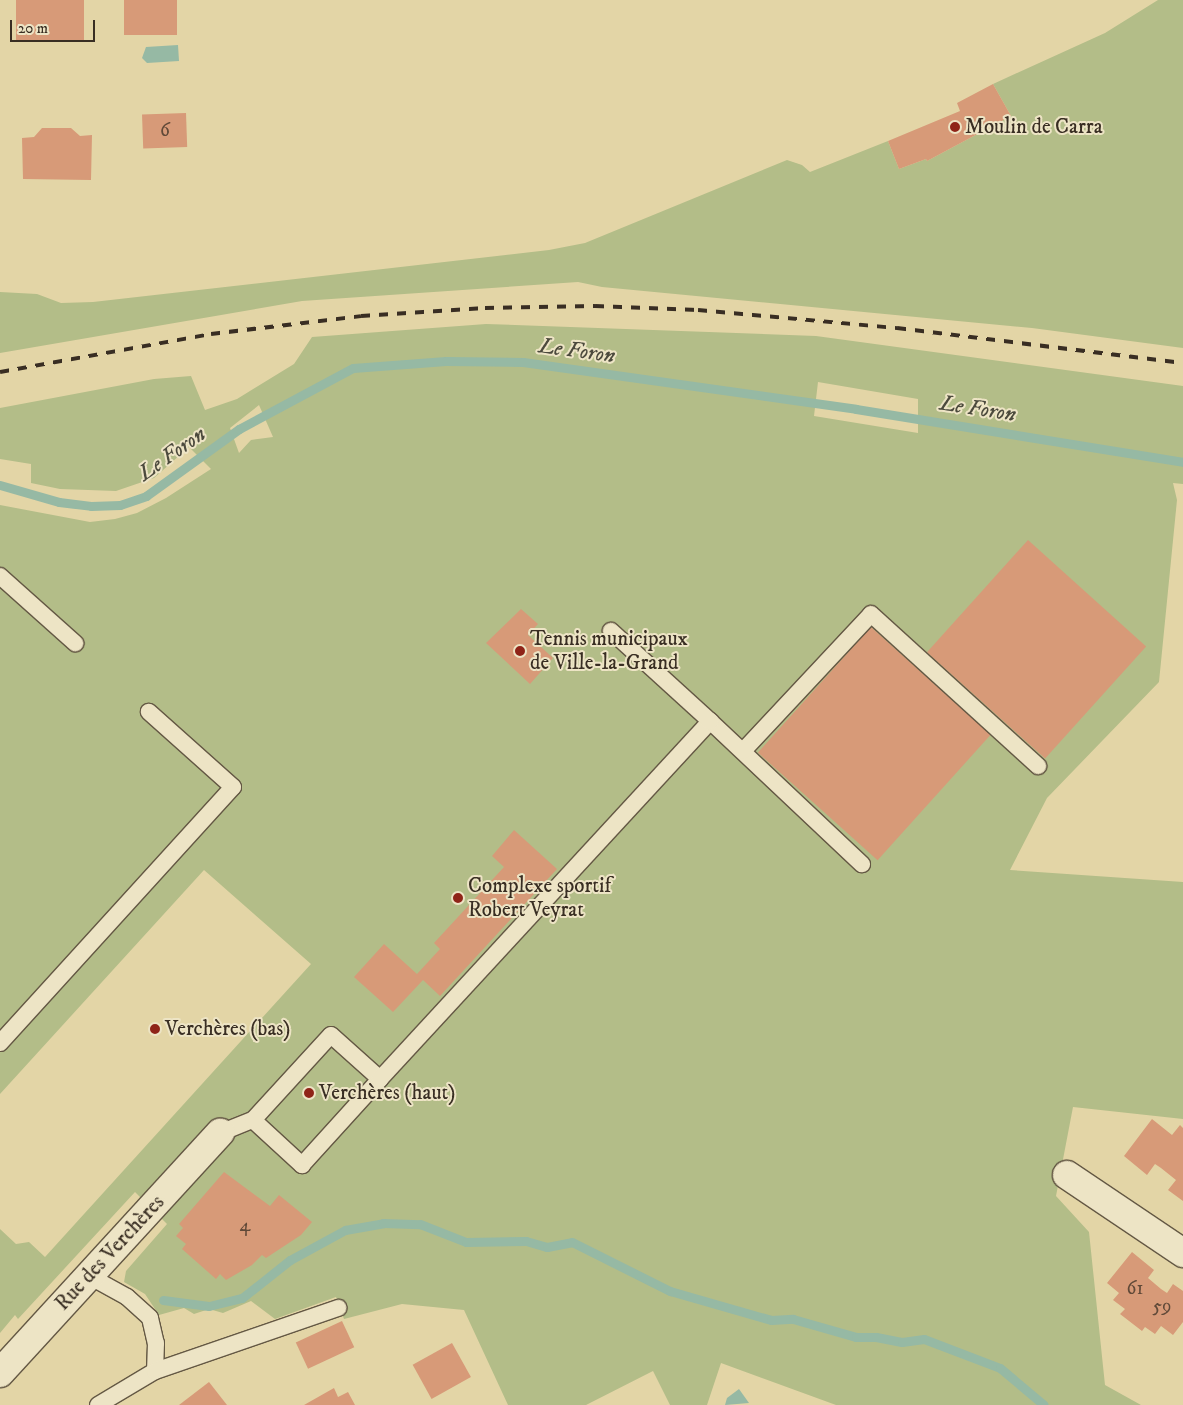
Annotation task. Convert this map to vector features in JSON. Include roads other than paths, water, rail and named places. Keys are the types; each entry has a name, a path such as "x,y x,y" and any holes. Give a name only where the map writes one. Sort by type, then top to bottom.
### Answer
{"street":[{"name":"Rue des Verchères","path":"0,1372 220,1133"},
{"path":"1067,1174 1183,1253"}],"lane":[{"path":"0,576 75,643"},
{"path":"743,750 871,614 1038,766"},
{"path":"612,631 743,750 749,760 862,864"},
{"path":"0,1043 233,787 149,712"},
{"path":"253,1120 302,1165 710,721"},
{"path":"220,1133 253,1120 331,1035 380,1079"},
{"path":"89,1276 127,1297 150,1318 156,1343 155,1371"},
{"path":"98,1405 155,1371 338,1308"}],"waterway":[{"name":"Le Foron","path":"0,485 59,502 91,506 120,505 146,496 239,429 353,368 446,361 523,362 856,409 1183,462"},
{"path":"163,1300 209,1306 242,1298 290,1260 345,1230 383,1223 420,1224 466,1242 526,1241 547,1247 572,1242 670,1291 771,1320 793,1319 856,1337 876,1337 902,1342 924,1339 1000,1368 1044,1405"}],"railway":[{"path":"0,372 211,334 361,316 485,308 595,306 698,310 897,328 1183,363"}],"place":[{"name":"Moulin de Carra","path":"955,127"},
{"name":"Tennis municipaux de Ville-la-Grand","path":"520,651"},
{"name":"Complexe sportif Robert Veyrat","path":"458,898"},
{"name":"Verchères (bas)","path":"155,1029"},
{"name":"Verchères (haut)","path":"309,1093"}]}
